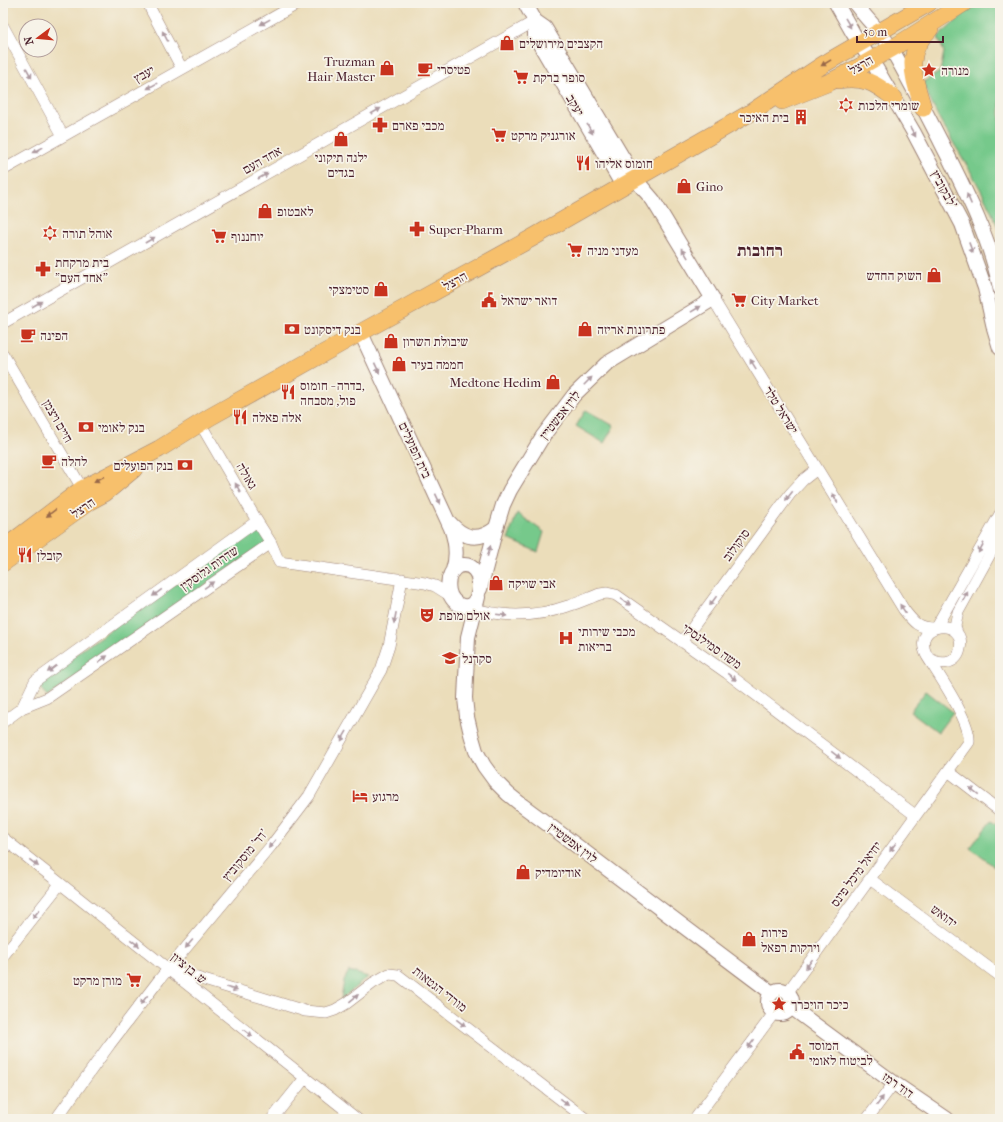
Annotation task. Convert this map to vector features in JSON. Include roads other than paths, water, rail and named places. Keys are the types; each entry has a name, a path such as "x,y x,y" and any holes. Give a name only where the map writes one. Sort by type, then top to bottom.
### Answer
{"main road":[{"name":"הרצל","path":"3,549 200,423 532,238 750,113 824,64 928,3"},
{"name":"הרצל","path":"750,113 830,82 958,7"},
{"path":"923,108 912,66 915,50 918,42 924,35 958,7"},
{"path":"830,82 849,78 867,80 882,88 894,98"},
{"name":"הרצל","path":"3,563 86,495"}],"street":[{"path":"149,3 151,10 182,69"},
{"name":"יעבץ","path":"3,170 299,3"},
{"name":"יעקב","path":"525,3 535,21 545,28 629,182"},
{"name":"לבקוביץ'","path":"836,3 871,59 914,133 962,224 985,288 992,323 1000,348"},
{"name":"לבקוביץ'","path":"855,3 890,48 963,185 988,244 997,272 1000,288"},
{"name":"אחד העם","path":"3,323 535,21"},
{"path":"3,26 63,136"},
{"name":"ישראל טלר","path":"629,182 653,200 904,610 920,627 935,628"},
{"name":"לוין אפשטיין","path":"468,637 463,615 467,600 496,528 505,500 516,478 543,436 574,395 595,374 616,358 713,299"},
{"name":"בית הפועלים","path":"361,333 448,520 456,547 456,558 448,584 467,600"},
{"name":"חיים ויצמן","path":"3,354 86,495"},
{"name":"גאולה","path":"200,423 257,521 272,543"},
{"name":"סוקולוב","path":"682,642 790,494 803,480 817,469"},
{"path":"1000,514 935,628 927,634 924,639 924,650 952,696 967,727 969,736 967,745 948,771 1000,811"},
{"path":"448,520 460,532 471,537 483,536 496,528"},
{"name":"שדרות גלוסקין","path":"22,708 35,681 257,521"},
{"path":"952,696 949,687 948,671 959,654 961,646 960,638 955,626 958,612 1000,536"},
{"path":"272,543 279,562 425,583 467,600 479,579 475,572 470,568 461,566 447,577 425,583"},
{"name":"שדרות גלוסקין","path":"3,722 22,708 47,698 272,543"},
{"name":"דר' מוסקוביץ'","path":"56,1119 110,1044 168,969 271,846 309,796 381,670 389,646 402,579"},
{"name":"משה סמילנסקי","path":"467,600 499,615 524,616 552,611 600,594 610,593 618,597 727,673 915,815"},
{"name":"לוין אפשטיין","path":"467,600 468,637 465,698 467,716 470,734 476,751 484,766 495,781 523,806 772,993"},
{"path":"935,628 945,626 957,633"},
{"path":"927,656 931,660 941,664 952,661 956,658"},
{"name":"יחיאל מיכל פינס","path":"787,993 948,771"},
{"name":"ש. בן ציון","path":"3,838 357,1119"},
{"name":"יהואש","path":"870,879 1000,976"},
{"path":"3,956 60,884"},
{"name":"מורדי הגטאות","path":"168,969 305,1011 319,1013 326,1013 336,1010 373,983 389,974 398,975 586,1119"},
{"path":"780,990 787,993 792,999 791,1007 786,1013 774,1013 768,1004 768,1000 772,993 780,990"},
{"name":"דוד רמז","path":"791,1007 894,1083 947,1119"},
{"path":"696,1119 774,1013"},
{"path":"272,1119 306,1078"},
{"path":"867,1119 894,1083"}],"place":[{"name":"הקצבים מירושלים","path":"507,43"},
{"name":"Truzman Hair Master","path":"387,68"},
{"name":"פטיסרי","path":"425,69"},
{"name":"מנורה","path":"929,70"},
{"name":"סופר ברקת","path":"521,77"},
{"name":"שומרי הלכות","path":"846,105"},
{"name":"בית האיכר","path":"801,117"},
{"name":"מכבי פארם","path":"380,125"},
{"name":"אורגניק מרקט","path":"499,135"},
{"name":"ילנה תיקוני בגדים","path":"341,139"},
{"name":"חומוס אליהו","path":"583,163"},
{"name":"Gino","path":"684,186"},
{"name":"לאבטופ","path":"265,211"},
{"name":"Super-Pharm","path":"417,229"},
{"name":"אוהל תורה","path":"50,233"},
{"name":"יוחננוף","path":"219,236"},
{"name":"מעדני מניה","path":"575,250"},
{"name":"בית מרקחת \"אחד העם\"","path":"43,269"},
{"name":"השוק החדש","path":"934,275"},
{"name":"סטימצקי","path":"381,289"},
{"name":"דואר ישראל","path":"489,300"},
{"name":"City Market","path":"739,300"},
{"name":"בנק דיסקונט","path":"292,329"},
{"name":"פתרונות אריזה","path":"585,329"},
{"name":"הפינה","path":"28,335"},
{"name":"שיבולת השרון","path":"391,341"},
{"name":"חממה בעיר","path":"399,364"},
{"name":"Medtone Hedim","path":"553,382"},
{"name":"בדרה - חומוס, פול, מסבחה","path":"288,392"},
{"name":"אלה פאלה","path":"240,417"},
{"name":"בנק לאומי","path":"86,427"},
{"name":"להלה","path":"49,461"},
{"name":"בנק הפועלים","path":"185,465"},
{"name":"קזבלן","path":"25,555"},
{"name":"אבי שויקה","path":"496,583"},
{"name":"אולם מופת","path":"427,615"},
{"name":"מכבי שירותי בריאות","path":"566,638"},
{"name":"סקרנל","path":"450,658"},
{"name":"מרגוע","path":"360,796"},
{"name":"אודיומדיק","path":"523,872"},
{"name":"פירות וירקות רפאל","path":"749,939"},
{"name":"מורן מרקט","path":"134,980"},
{"name":"כיכר הויכרך","path":"779,1004"},
{"name":"המוסד לביטוח לאומי","path":"797,1052"}],"district":[{"name":"רחובות","path":"760,250"}]}
